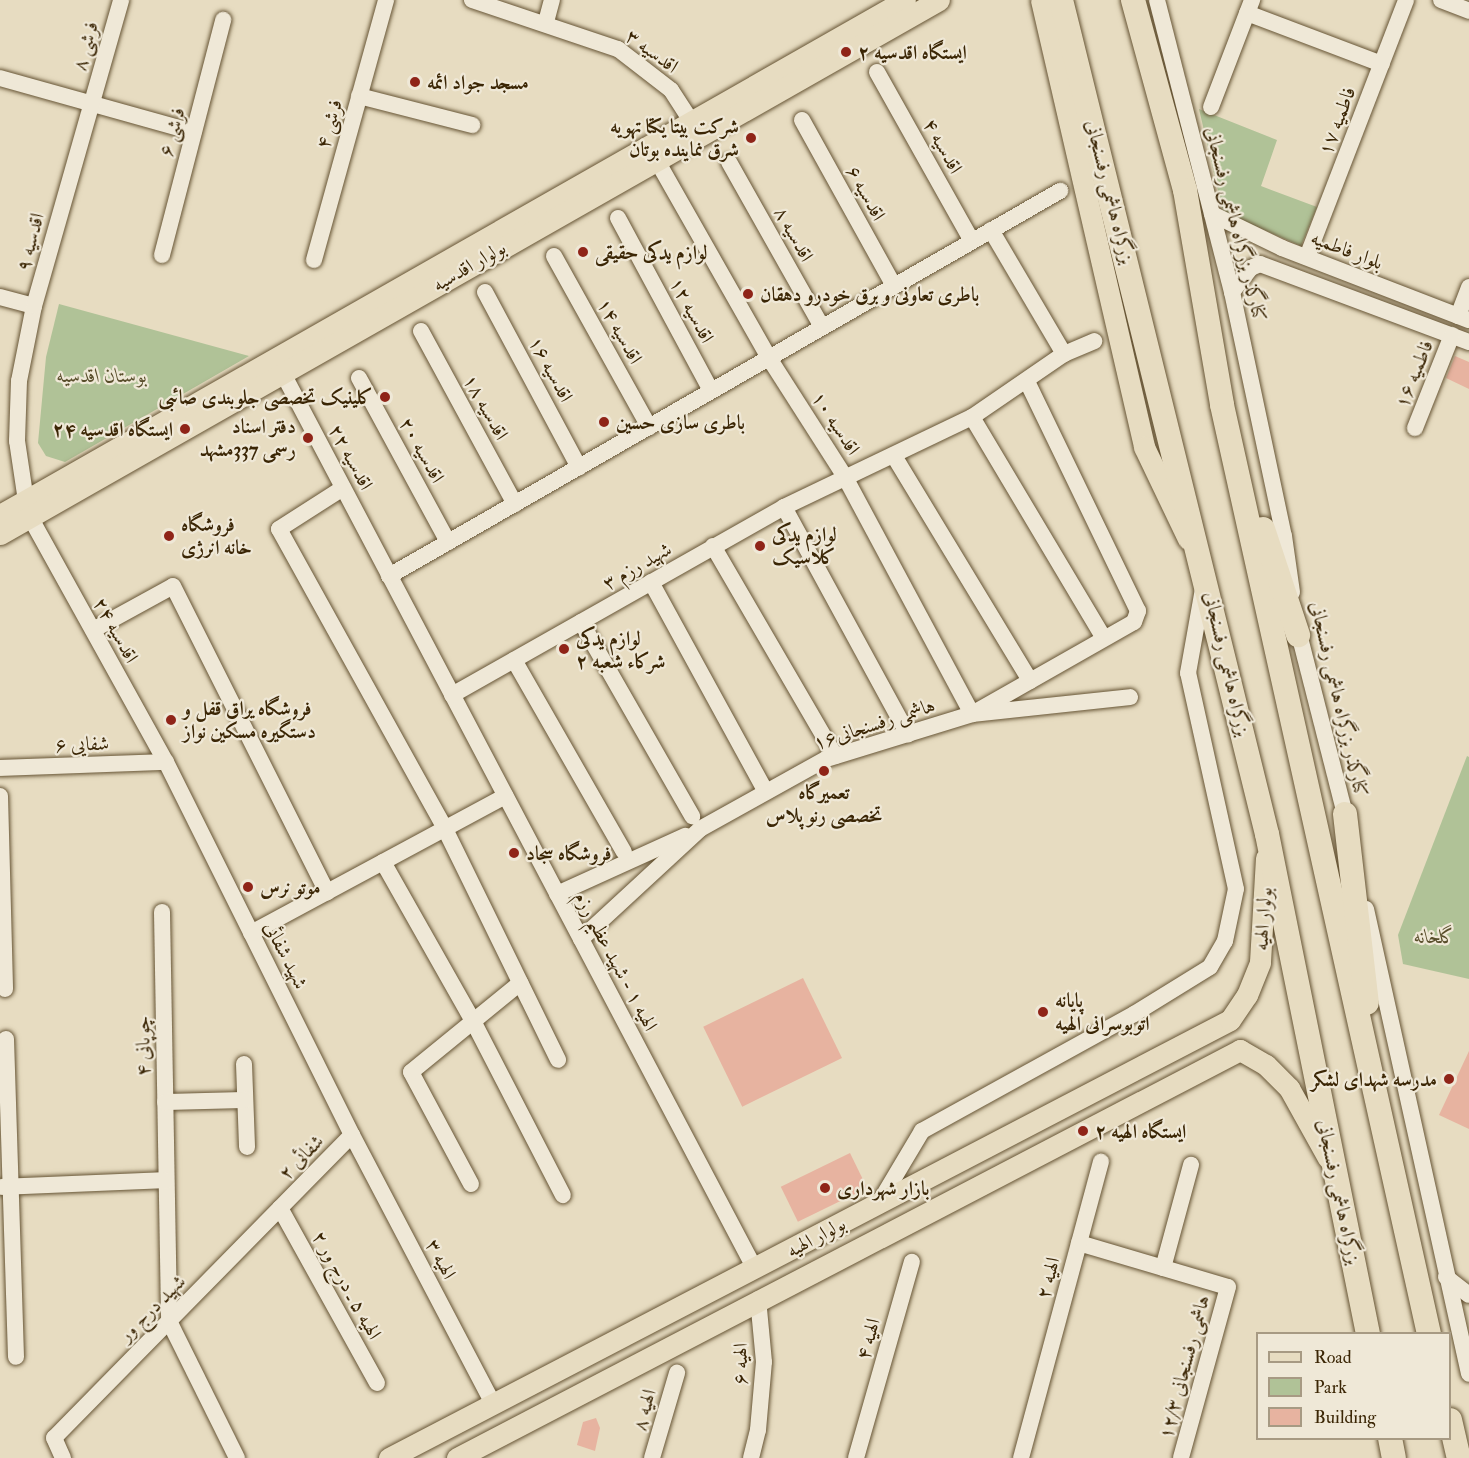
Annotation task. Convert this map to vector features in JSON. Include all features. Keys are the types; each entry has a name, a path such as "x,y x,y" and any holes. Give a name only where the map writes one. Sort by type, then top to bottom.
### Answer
{"highway":[{"path":"1133,0 1185,190 1222,405 1383,1142 1429,1332"},
{"name":"بزرگراه هاشمی رفسنجانی","path":"1063,4 1206,575 1267,834 1368,1332"},
{"path":"1222,405 1298,634"},
{"path":"1345,814 1383,1142"},
{"path":"1451,1428 1459,1458"},
{"path":"1390,1440 1392,1458"}],"main road":[{"name":"بولوار اقدسیه","path":"0,534 28,509 278,366 691,121 905,0"},
{"name":"بولوار اقدسیه","path":"278,366 656,159 939,0"},
{"path":"1041,0 1144,447 1206,575"},
{"name":"بولوار اقدسیه","path":"0,515 28,509"},
{"name":"بولوار الهیه","path":"389,1458 1230,1020 1247,995 1260,962 1267,834"},
{"path":"1230,1020 1242,1033 1240,1050 1266,1065 1288,1088 1334,1170"},
{"name":"بولوار الهیه","path":"457,1458 758,1299 1240,1050"}],"street":[{"name":"فرشی ۸","path":"90,104 121,0"},
{"name":"فرشی ۴","path":"314,260 386,0"},
{"name":"اقدسیه ۳","path":"472,0 546,22 618,49 671,90 691,121"},
{"path":"546,22 552,0"},
{"name":"کنارگذر بزرگراه هاشمی رفسنجانی","path":"1157,0 1232,292 1284,536 1298,634 1345,814 1468,1369"},
{"name":"فاطمیه ۱۷","path":"1307,256 1406,0"},
{"path":"1441,0 1469,11"},
{"path":"1211,106 1249,6 1382,64"},
{"name":"فرشی ۶","path":"162,255 223,20"},
{"name":"اقدسیه ۴","path":"877,72 972,241"},
{"path":"0,78 194,132"},
{"path":"359,96 472,125"},
{"name":"اقدسیه ۹","path":"28,509 17,441 19,381 34,306 90,104"},
{"name":"اقدسیه ۶","path":"802,120 894,286"},
{"name":"اقدسیه ۱۰","path":"656,159 769,358 845,477 972,714"},
{"name":"اقدسیه ۸","path":"729,162 822,327"},
{"path":"390,576 1060,191"},
{"name":"بلوار فاطمیه","path":"1212,214 1282,248 1464,318"},
{"name":"اقدسیه ۱۲","path":"618,218 711,391"},
{"path":"991,230 1064,354"},
{"path":"1275,268 1269,262 1269,253 1282,248"},
{"name":"اقدسیه ۱۴","path":"554,256 649,427"},
{"path":"1232,292 1251,268 1260,264 1469,342"},
{"path":"1464,318 1469,287"},
{"name":"اقدسیه ۱۶","path":"485,291 579,467"},
{"path":"0,297 34,306"},
{"name":"اقدسیه ۱۸","path":"421,331 515,504"},
{"name":"فاطمیه ۱۶","path":"1415,428 1452,335"},
{"name":"شهید رزم ۳","path":"452,695 783,507 972,417 1028,381 1064,354 1094,341"},
{"name":"اقدسیه ۲۲","path":"278,366 390,576"},
{"name":"اقدسیه ۲۰","path":"359,378 448,542"},
{"path":"972,714 1134,622 1137,601 1028,381"},
{"path":"972,417 1103,638"},
{"path":"894,456 1030,681"},
{"path":"343,488 279,529 445,829 558,1060"},
{"path":"783,507 908,734"},
{"name":"اقدسیه ۲۴","path":"28,509 166,762"},
{"path":"713,546 835,756"},
{"path":"878,1204 922,1131 1134,1014 1210,967 1225,941 1236,889 1188,673 1206,575"},
{"name":"الهیه ۱ - شهید عظیم رزم","path":"390,576 755,1269"},
{"path":"651,582 765,790"},
{"path":"93,630 173,586 327,892"},
{"path":"557,894 696,823 581,622"},
{"path":"514,660 624,852"},
{"name":"هاشمی رفسنجانی۱۶","path":"581,939 696,823 835,756 972,714 1130,697"},
{"name":"شفایی ۶","path":"0,768 166,762"},
{"name":"شهید شفائی","path":"166,762 352,1135"},
{"path":"0,795 5,989"},
{"path":"251,933 506,796"},
{"path":"383,862 473,1021 563,1195"},
{"name":"چوپانی ۴","path":"162,912 169,1321"},
{"path":"471,1184 411,1072 520,983"},
{"path":"6,1039 4,1078 6,1187 16,1357"},
{"path":"244,1064 247,1147"},
{"path":"165,1102 245,1100"},
{"name":"شفائی ۲","path":"280,1208 352,1135"},
{"name":"الهیه ۳","path":"352,1135 493,1403"},
{"name":"الهیه ۲","path":"1021,1458 1101,1162"},
{"path":"1079,1243 1163,1268 1191,1165"},
{"path":"6,1187 166,1180"},
{"name":"شهید درج ور","path":"63,1458 54,1438 280,1208"},
{"name":"الهیه ۵ ـ درج ور ۲","path":"280,1208 377,1383"},
{"name":"الهیه ۴","path":"856,1458 912,1262"},
{"name":"هاشمی رفسنجانی ۱۲/۳","path":"1163,1268 1228,1287 1181,1458"},
{"path":"1446,1276 1469,1295"},
{"name":"الهیه ۶","path":"751,1458 758,1430 764,1362 758,1299"},
{"path":"169,1321 237,1458"},
{"name":"الهیه ۸","path":"652,1458 677,1373"}],"green space":[{"path":"1199,109 1277,140 1261,186 1317,207 1301,246 1223,212"},
{"name":"بوستان اقدسیه","path":"59,304 249,356 65,462 46,456 38,443 46,357"},
{"name":"گلخانه","path":"1467,756 1469,757 1469,979 1403,964 1398,935"}],"building":[{"path":"1455,356 1469,362 1469,389 1446,378"},
{"path":"803,978 842,1058 742,1107 703,1027"},
{"path":"1469,1051 1469,1129 1439,1115"},
{"name":"بازار شهرداری","path":"850,1153 867,1188 798,1222 781,1187"},
{"path":"596,1418 600,1428 595,1451 577,1445 583,1422"}],"place":[{"name":"ایستگاه اقدسیه ۲","path":"846,52"},
{"name":"مسجد جواد ائمه","path":"415,82"},
{"name":"شرکت بیتا یکتا تهویه شرق نماینده بوتان","path":"751,138"},
{"name":"لوازم یدکی حقیقی","path":"583,252"},
{"name":"باطری تعاونی و برق خودرو دهقان","path":"748,294"},
{"name":"کلینیک تخصصی جلوبندی صائبی","path":"385,397"},
{"name":"باطری سازی حسین","path":"604,422"},
{"name":"ایستگاه اقدسیه ۲۴","path":"185,429"},
{"name":"دفتر اسناد رسمی 337مشهد","path":"308,438"},
{"name":"فروشگاه خانه انرژی","path":"169,536"},
{"name":"لوازم یدکی کلاسیک","path":"760,546"},
{"name":"لوازم یدکی شرکاء شعبه ۲","path":"564,649"},
{"name":"فروشگاه یراق قفل و دستگیره مسکین نواز","path":"171,720"},
{"name":"تعمیرگاه تخصصی رنو پلاس","path":"824,771"},
{"name":"فروشگاه سجاد","path":"514,853"},
{"name":"موتو نرس","path":"248,887"},
{"name":"پایانه اتوبوسرانی الهیه","path":"1043,1012"},
{"name":"مدرسه شهدای لشکر","path":"1449,1079"},
{"name":"ایستگاه الهیه ۲","path":"1083,1131"},
{"name":"بازار شهرداری","path":"825,1188"}]}
